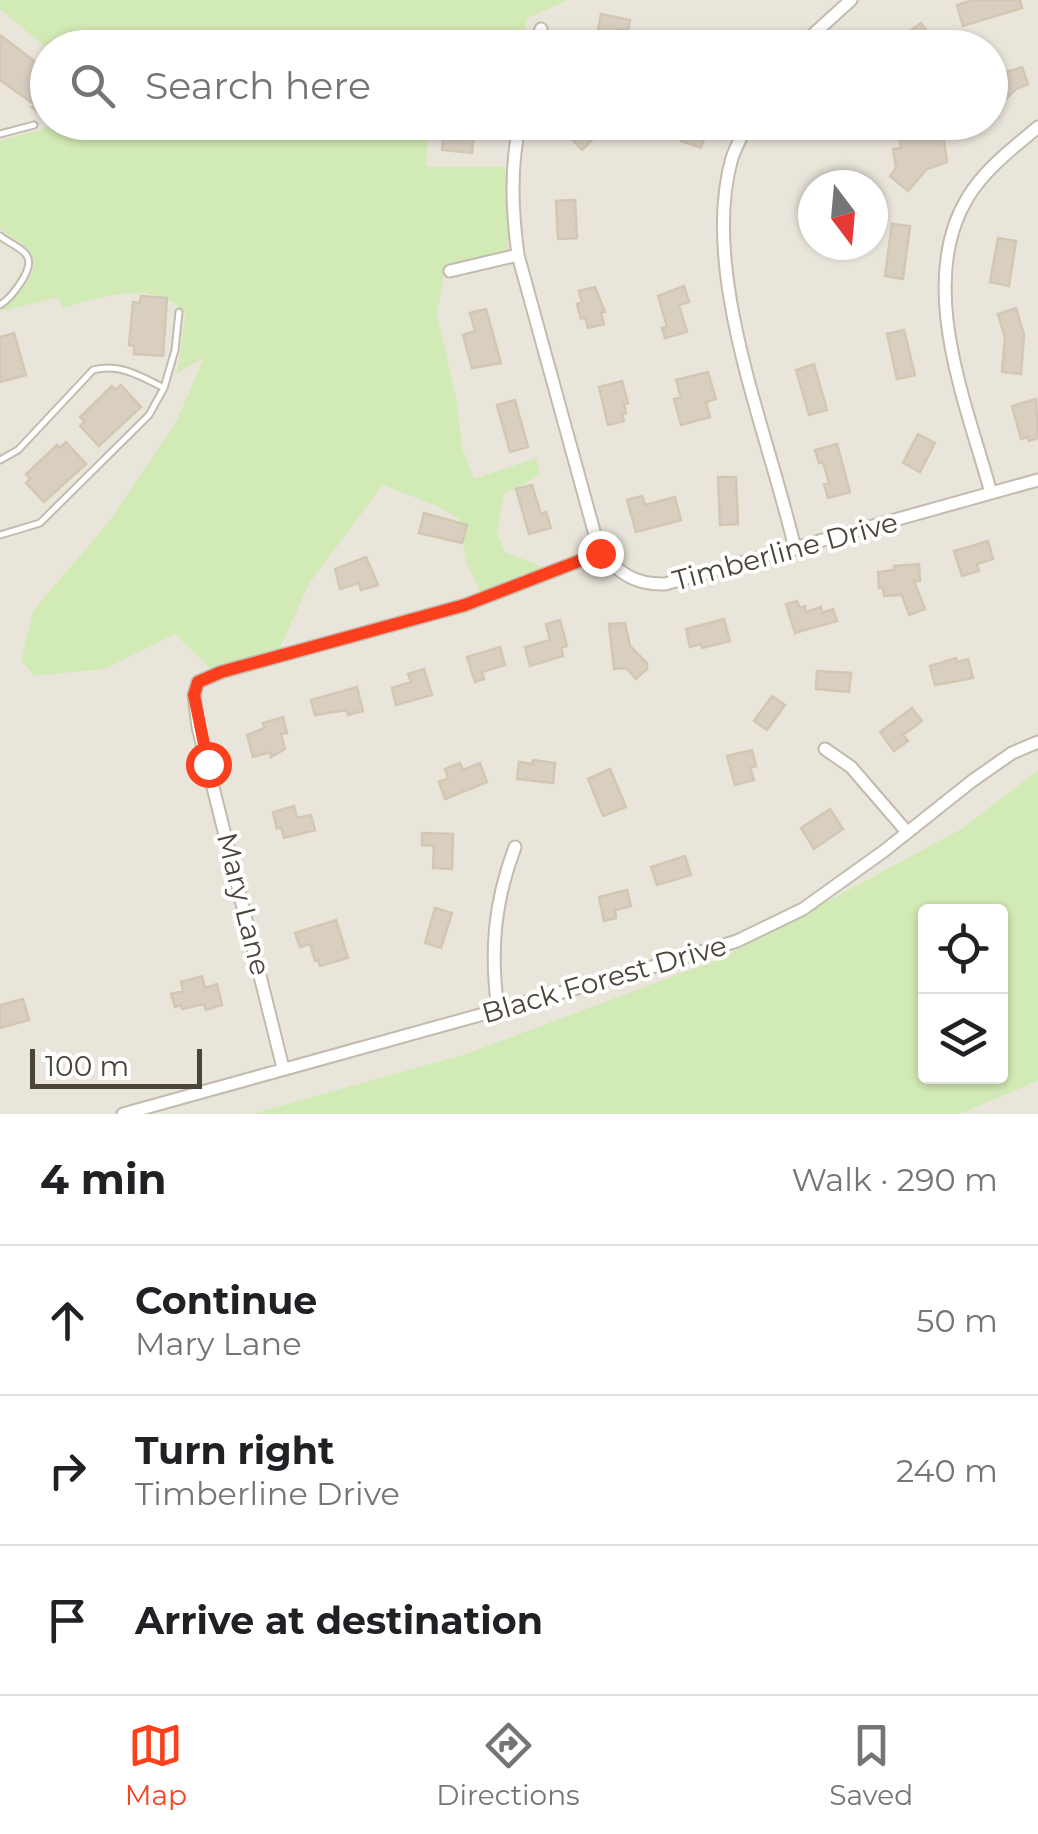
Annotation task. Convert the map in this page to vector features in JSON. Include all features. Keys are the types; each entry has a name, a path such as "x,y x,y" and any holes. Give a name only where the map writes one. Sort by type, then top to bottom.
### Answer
{"street":[{"path":"818,30 852,0"},
{"path":"991,494 957,371 943,278 954,228 967,198 1001,158 1038,128"},
{"path":"517,140 512,208 518,255 600,553"},
{"path":"740,140 732,158 724,260 741,346 795,548"},
{"path":"450,271 518,255"},
{"name":"Timberline Drive","path":"600,553 622,574 644,585 664,584 722,571 1038,480"},
{"name":"Mary Lane","path":"284,1068 198,727 194,695 198,682 221,672 494,596 600,553"},
{"name":"Black Forest Drive","path":"122,1114 736,941 804,909 1012,753 1038,742"},
{"path":"824,749 850,767 907,832"},
{"path":"498,1010 492,973 493,930 501,884 515,847"}],"lane":[{"path":"0,134 30,126"},
{"path":"0,236 27,254 29,261 8,300 0,304"},
{"path":"0,535 40,523 149,415 164,388 175,350 179,312"},
{"path":"0,460 18,450 93,370 108,366 126,370 164,388"}],"shaded area":[{"path":"0,0 1038,0 1038,770 961,829 723,958 468,1053 251,1114 0,1114"},
{"path":"1038,1081 1038,1114 960,1114"}],"green space":[{"path":"0,0 568,0 528,18 526,30 30,30 30,35 0,9"},
{"path":"30,132 30,140 428,140 426,167 505,167 507,251 445,270 437,314 457,402 462,448 474,479 536,458 540,475 504,494 497,532 504,552 548,569 482,595 467,564 459,519 383,485 310,582 279,650 213,671 175,634 104,669 35,676 21,661 33,611 108,523 177,420 204,358 177,373 186,313 158,296 127,293 62,308 59,297 1,311 27,282 33,265 27,248 0,228 0,141"},
{"path":"1038,770 1038,1081 960,1114 251,1114 468,1053 722,958 961,829"}],"building":[{"path":"973,0 1020,0 1022,8 963,26 957,5"},
{"path":"601,14 630,20 628,30 598,30"},
{"path":"0,35 30,58 30,101 0,80"},
{"path":"1022,67 1028,84 1008,97 1008,72"},
{"path":"443,140 473,140 472,153 442,150"},
{"path":"573,140 592,140 582,150"},
{"path":"681,140 704,140 701,148"},
{"path":"900,140 944,140 947,162 927,169 908,191 890,176 896,168 893,149 901,148"},
{"path":"575,200 577,238 558,239 556,201"},
{"path":"892,224 910,226 903,279 885,276"},
{"path":"998,238 1016,241 1009,286 990,282"},
{"path":"684,286 689,302 679,305 687,332 665,338 662,328 667,327 658,296"},
{"path":"595,287 605,312 601,313 604,324 588,328 577,304 582,302 579,291"},
{"path":"141,296 167,298 163,356 134,354 134,346 129,345 133,302 140,303"},
{"path":"1016,308 1024,335 1021,374 1002,372 1005,338 998,314"},
{"path":"486,309 501,363 472,368 463,335 475,331 470,313"},
{"path":"904,330 915,375 897,379 887,334"},
{"path":"14,333 26,375 0,382 0,337"},
{"path":"814,364 827,410 809,415 796,370"},
{"path":"708,372 716,399 706,402 710,417 681,425 674,399 681,397 676,380"},
{"path":"622,381 628,403 624,404 624,421 608,425 599,387"},
{"path":"121,385 141,407 99,446 80,426 85,422 80,417 112,386 115,390"},
{"path":"1036,399 1038,438 1021,439 1012,406"},
{"path":"515,400 528,447 510,452 497,405"},
{"path":"918,434 935,443 920,472 903,463"},
{"path":"66,442 86,464 44,502 26,483 30,479 26,474 57,445 60,448"},
{"path":"837,444 850,492 828,498 824,484 829,483 815,450"},
{"path":"718,477 736,477 738,524 720,525"},
{"path":"532,485 541,514 546,512 551,528 529,534 516,489"},
{"path":"642,496 645,505 675,497 681,520 636,532 627,500"},
{"path":"424,513 467,525 462,543 419,533"},
{"path":"988,541 993,559 977,564 979,571 962,576 954,551"},
{"path":"366,557 378,585 361,590 359,583 340,589 335,569"},
{"path":"919,564 920,581 914,581 925,609 909,615 902,595 884,596 878,572"},
{"path":"797,601 800,608 805,606 806,612 821,607 822,613 833,609 837,621 795,633 786,604"},
{"path":"724,619 730,641 690,647 686,629"},
{"path":"560,620 567,646 561,648 563,656 530,666 525,647 550,640 546,624"},
{"path":"625,623 630,646 647,663 647,669 636,679 626,668 614,669 609,624"},
{"path":"500,647 505,665 482,672 484,679 475,682 467,657"},
{"path":"956,658 957,662 968,659 973,678 935,685 930,666"},
{"path":"424,669 432,695 396,705 392,688 411,682 408,674"},
{"path":"817,671 851,673 849,692 816,689"},
{"path":"357,687 363,711 315,715 311,700"},
{"path":"772,696 785,705 767,730 754,721"},
{"path":"912,708 922,721 903,735 908,741 894,751 880,732"},
{"path":"283,717 287,733 281,734 285,749 271,757 270,752 253,757 247,735 264,728 263,723"},
{"path":"752,750 756,766 750,768 754,780 735,785 727,756"},
{"path":"533,760 555,763 553,783 517,779 519,762 532,764"},
{"path":"460,763 463,770 480,763 487,782 445,799 439,782 448,778 445,769"},
{"path":"610,769 626,807 603,816 588,779"},
{"path":"294,806 297,818 311,815 315,830 284,838 273,812"},
{"path":"830,809 843,829 814,849 801,828"},
{"path":"422,833 453,834 452,869 433,868 434,846 422,845"},
{"path":"685,856 691,875 657,885 651,867"},
{"path":"627,890 631,906 615,910 616,918 604,921 599,897"},
{"path":"435,908 452,913 441,948 425,943"},
{"path":"336,920 348,958 320,966 310,944 300,947 295,933"},
{"path":"202,976 205,988 217,984 222,1005 206,1010 204,1004 175,1007 171,994 183,991 181,982"},
{"path":"23,999 29,1020 0,1028 0,1005"}],"route":[{"path":"208,764 194,695 198,682 221,672 494,596 600,553"}]}
